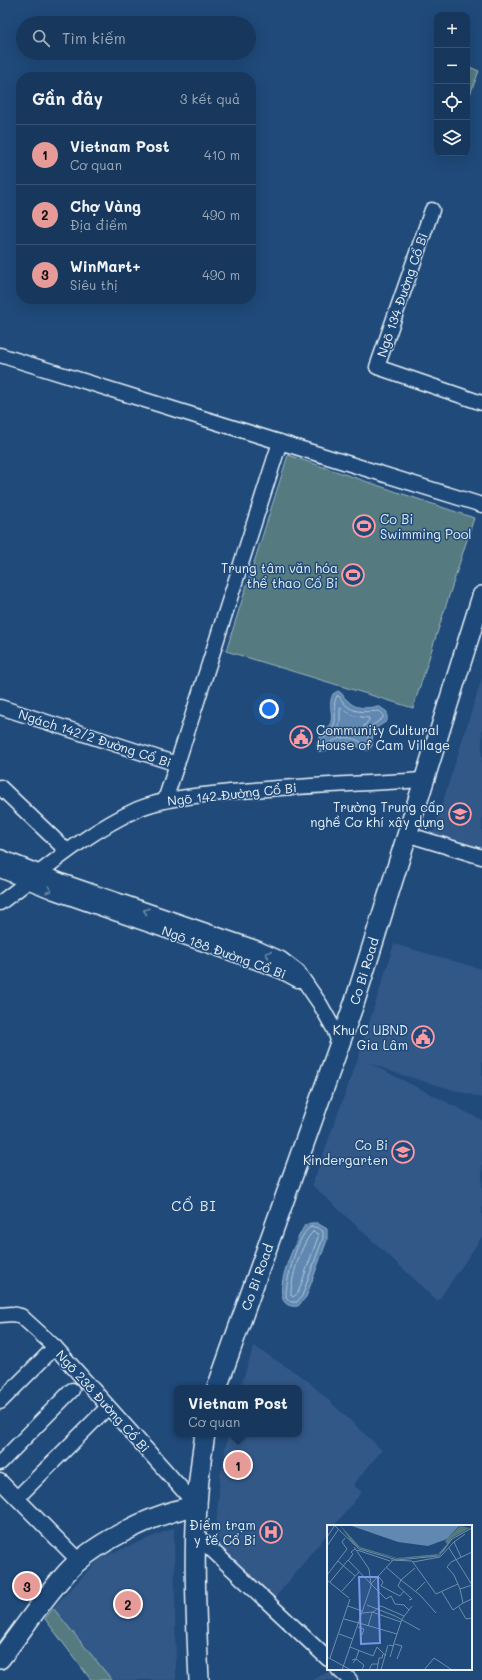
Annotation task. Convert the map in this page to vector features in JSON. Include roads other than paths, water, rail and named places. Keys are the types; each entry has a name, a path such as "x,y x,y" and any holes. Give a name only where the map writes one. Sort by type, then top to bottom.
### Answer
{"main road":[{"name":"Co Bi Road","path":"218,1385 355,1001 406,834 482,596"},
{"path":"199,1680 195,1600 195,1534 205,1437"},
{"path":"0,1659 62,1577 79,1561 142,1523 169,1512 197,1506"}],"street":[{"name":"Ngõ 134 Đường Cổ Bi","path":"432,210 377,367 482,403"},
{"path":"0,355 482,505"},
{"path":"177,764 280,442"},
{"name":"Ngách 142/2 Đường Cổ Bi","path":"0,707 177,764 165,800"},
{"name":"Ngõ 142 Đường Cổ Bi","path":"0,903 67,851 138,809 165,800 252,790 423,780"},
{"path":"0,787 67,851"},
{"path":"406,834 482,857"},
{"name":"Ngõ 188 Đường Cổ Bi","path":"0,857 61,881 256,948 277,957 298,972 308,987"},
{"name":"Ngõ 188 Đường Cổ Bi","path":"0,870 54,892 276,969 308,987"},
{"path":"308,987 326,1015 340,1045"},
{"name":"Ngõ 238 Đường Cổ Bi","path":"0,1315 12,1314 21,1316 55,1348 197,1506"},
{"path":"0,1402 55,1348"},
{"path":"0,1463 72,1390"},
{"path":"17,1498 108,1407"},
{"path":"0,1481 79,1561"},
{"path":"195,1534 327,1659"},
{"path":"339,1670 350,1680"}],"water":[{"path":"338,691 355,706 362,708 380,707 387,712 387,721 373,730 372,746 369,750 350,743 342,742 323,751 317,750 319,738 331,722 332,698 333,694"},
{"path":"317,1223 327,1229 327,1240 306,1297 298,1306 287,1304 282,1297 282,1286 285,1272 301,1232 305,1225"}],"place":[{"name":"Co Bi Swimming Pool","path":"364,526"},
{"name":"Trung tâm văn hóa thể thao Cổ Bi","path":"353,575"},
{"name":"Community Cultural House of Cam Village","path":"301,737"},
{"name":"Trường Trung cấp nghề Cơ khí xây dựng","path":"460,814"},
{"name":"Khu C UBND Gia Lâm","path":"423,1037"},
{"name":"Co Bi Kindergarten","path":"403,1152"},
{"name":"Vietnam Post","path":"238,1465"},
{"name":"Điểm trạm y tế Cổ Bi","path":"271,1532"},
{"name":"WinMart+","path":"27,1586"},
{"name":"Chợ Vàng","path":"128,1604"}],"district":[{"name":"CỔ BI","path":"194,1206"}]}
